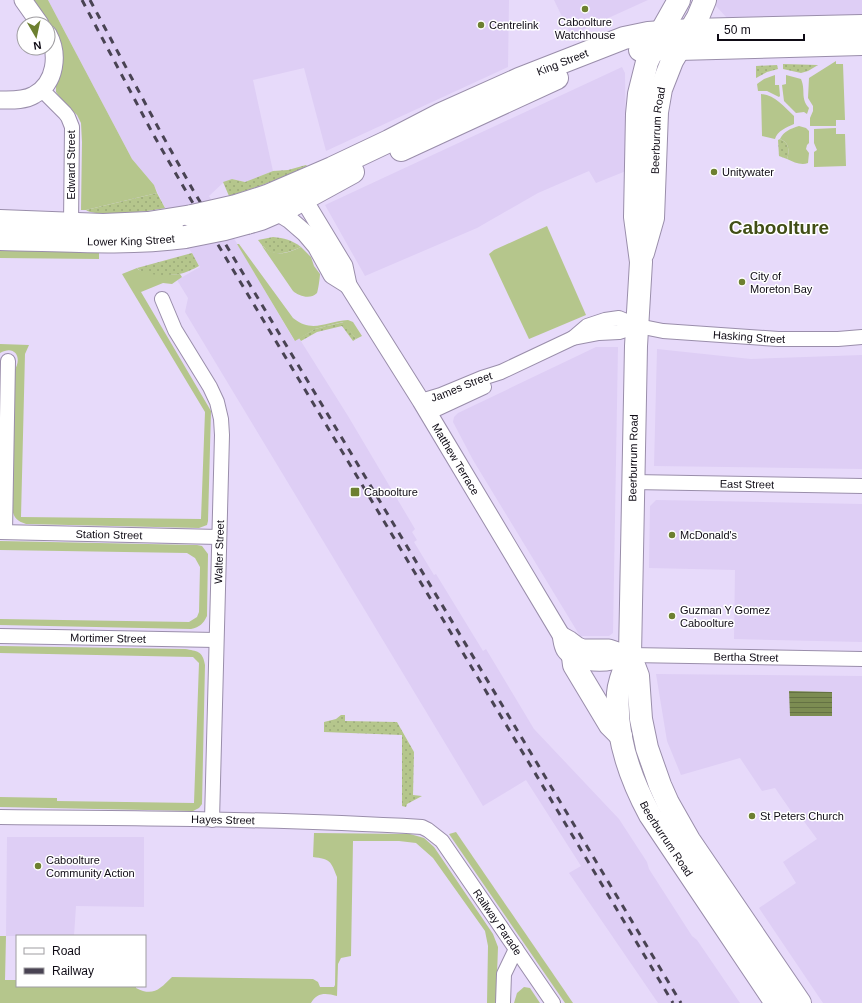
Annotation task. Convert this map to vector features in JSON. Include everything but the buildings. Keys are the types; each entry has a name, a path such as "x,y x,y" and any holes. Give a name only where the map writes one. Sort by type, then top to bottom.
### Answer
{"main road":[{"name":"Beerburrum Road","path":"679,0 656,41 647,62 642,82 638,114 635,217 641,262 633,482 630,654 618,692 621,736 629,770 642,801 650,815 776,1003"},
{"name":"Beerburrum Road","path":"641,262 653,218 657,112 662,88 679,49 698,17 705,0"},
{"name":"King Street","path":"304,200 362,168 588,64 691,30 862,26"},
{"name":"King Street","path":"285,189 347,161 441,114 518,78 610,42 636,35 679,49 862,44"},
{"name":"Lower King Street","path":"241,214 267,196 285,189"},
{"name":"Lower King Street","path":"0,240 149,241 179,228 241,214 277,212 304,200"},
{"name":"Lower King Street","path":"0,221 71,224 134,224 179,228"},
{"name":"Beerburrum Road","path":"630,654 638,676 642,719 647,748 660,786 668,803 693,846 800,1003"},
{"path":"573,657 574,665 610,724 621,736"}],"street":[{"path":"22,0 34,16"},
{"path":"0,100 23,99 33,96 42,90 50,78 54,56"},
{"name":"Edward Street","path":"42,90 65,113 72,127 71,224"},
{"name":"Matthew Terrace","path":"285,189 304,200 344,266 348,285 424,407 561,634 564,648 573,657"},
{"name":"Matthew Terrace","path":"277,212 290,220 305,233 316,246 332,275 348,285"},
{"name":"Walter Street","path":"162,299 176,330 210,387 217,402 221,419 222,435 212,820"},
{"name":"Hasking Street","path":"638,326 663,331 778,339 838,339 862,337"},
{"name":"James Street","path":"424,407 441,395 501,372 573,338 599,333 620,332 638,326"},
{"path":"2,532 8,361"},
{"name":"East Street","path":"633,482 862,486"},
{"name":"Station Street","path":"2,532 219,537"},
{"name":"Matthew Terrace","path":"561,634 583,648 608,648 630,654"},
{"name":"Mortimer Street","path":"0,636 216,640"},
{"path":"573,657 590,662 608,662 630,654"},
{"name":"Bertha Street","path":"630,654 862,659"},
{"name":"Hayes Street","path":"0,817 160,818 345,823 422,827 442,841"},
{"name":"Railway Parade","path":"442,841 553,1003"},
{"path":"503,1003 504,974 516,949"}],"shaded area":[{"path":"30,0 48,0 132,159 154,185 157,193 81,210 81,123 77,115 65,104 56,92 56,16 42,16"},
{"path":"48,0 509,0 508,67 326,151 304,68 253,80 273,171 245,182 232,179 224,182 209,196 294,340 299,338 348,416 415,529 412,532 417,540 414,542 434,575 436,574 483,651 486,649 534,729 619,819 692,936 697,940 740,1003 658,1003 569,873 581,866 526,780 483,806 185,312 188,298 177,280 200,267 165,208 154,185 132,159"},
{"path":"554,0 648,0 571,35"},
{"path":"715,0 862,0 862,15 727,18 715,5"},
{"path":"836,61 836,64 843,64 845,120 836,120 836,126 810,126 813,106 808,98 809,78"},
{"path":"783,64 818,65 801,73 783,69"},
{"path":"777,65 778,69 767,72 756,78 756,66"},
{"path":"622,67 625,73 626,171 596,183 589,171 538,193 477,228 365,276 325,205"},
{"path":"775,75 775,85 779,85 779,97 767,91 758,91 757,84 764,79"},
{"path":"786,75 801,79 804,98 809,108 807,114 804,112 796,113 784,101 782,85 786,84"},
{"path":"761,94 775,99 794,116 794,124 785,128 776,136 775,139 762,136"},
{"path":"799,126 806,128 809,131 809,143 806,149 809,153 808,163 805,164 787,159 788,147 783,140 780,139 783,134"},
{"path":"836,128 836,134 845,134 846,166 814,167 814,152 817,150 814,143 814,129"},
{"path":"780,139 785,142 788,147 787,159 779,156 778,140"},
{"path":"307,166 278,179 229,196 223,182 232,179 245,182 273,171 288,170"},
{"path":"157,193 165,208 112,214 86,210"},
{"path":"547,226 586,315 529,339 489,254 494,250"},
{"path":"273,237 288,240 301,247 288,252 277,253 267,250 258,240"},
{"path":"237,244 239,244 293,318 300,323 313,326 348,320 353,322 362,336 356,339 343,322 315,329 295,341"},
{"path":"262,246 272,252 277,253 286,253 301,247 311,257 314,266 320,274 317,293 308,297 293,291"},
{"path":"0,249 99,251 99,259 0,258"},
{"path":"192,253 199,266 182,273 156,275 145,273 137,268"},
{"path":"137,268 139,270 168,275 180,274 182,277 172,284 163,283 141,292 211,411 207,525 199,528 23,523 16,519 12,509 14,371 18,361 16,354 13,351 10,350 0,353 0,344 29,345 25,354 21,517 201,519 205,412 122,274"},
{"path":"344,322 356,339 353,341 342,326 317,332 301,341 299,338 315,329"},
{"path":"596,347 618,347 613,633 609,636 580,636 473,460 453,422 454,417 458,413"},
{"path":"657,349 751,359 862,355 862,469 654,466"},
{"path":"656,500 862,504 862,642 734,639 735,570 649,568 650,506"},
{"path":"0,541 202,546 208,554 207,616 201,625 191,629 0,625 0,619 189,622 197,617 199,612 200,567 195,558 187,553 0,550"},
{"path":"0,646 185,649 199,652 203,657 205,665 202,804 199,808 193,811 0,807 0,797 57,798 57,801 194,803 199,663 193,657 0,653"},
{"path":"656,674 862,676 862,1003 823,1003 759,908 796,883 783,862 817,839 797,812 793,814 775,788 762,791 740,758 681,775 667,741"},
{"path":"789,691 832,692 832,716 790,716"},
{"path":"341,715 345,715 345,721 397,722 414,752 413,795 422,796 407,804 406,807 402,806 402,735 324,732 324,722 336,719"},
{"path":"456,832 573,1003 565,1003 449,834"},
{"path":"314,833 410,834 424,838 434,847 493,934 498,947 496,1003 487,1003 488,946 485,931 433,858 416,843 399,841 353,841 351,956 341,958 338,964 337,996 322,994 313,999 311,1003 0,1003 0,936 6,936 5,980 16,980 16,987 136,987 142,991 152,992 164,985 172,977 313,979 318,982 320,987 334,987 337,877 329,862 313,857"},
{"path":"7,837 144,837 144,907 76,906 74,935 6,936"},
{"path":"524,987 530,988 540,1003 514,1003 517,993"}],"railway":[{"path":"82,0 153,134 187,193 673,1003"},
{"path":"90,0 193,190 681,1003"}],"place":[{"name":"Caboolture Watchhouse","path":"585,9"},
{"name":"Centrelink","path":"481,25"},
{"name":"Unitywater","path":"714,172"},
{"name":"City of Moreton Bay","path":"742,282"},
{"name":"Caboolture","path":"355,492"},
{"name":"McDonald's","path":"672,535"},
{"name":"Guzman Y Gomez Caboolture","path":"672,616"},
{"name":"St Peters Church","path":"752,816"},
{"name":"Caboolture Community Action","path":"38,866"}],"district":[{"name":"Caboolture","path":"779,227"}]}
